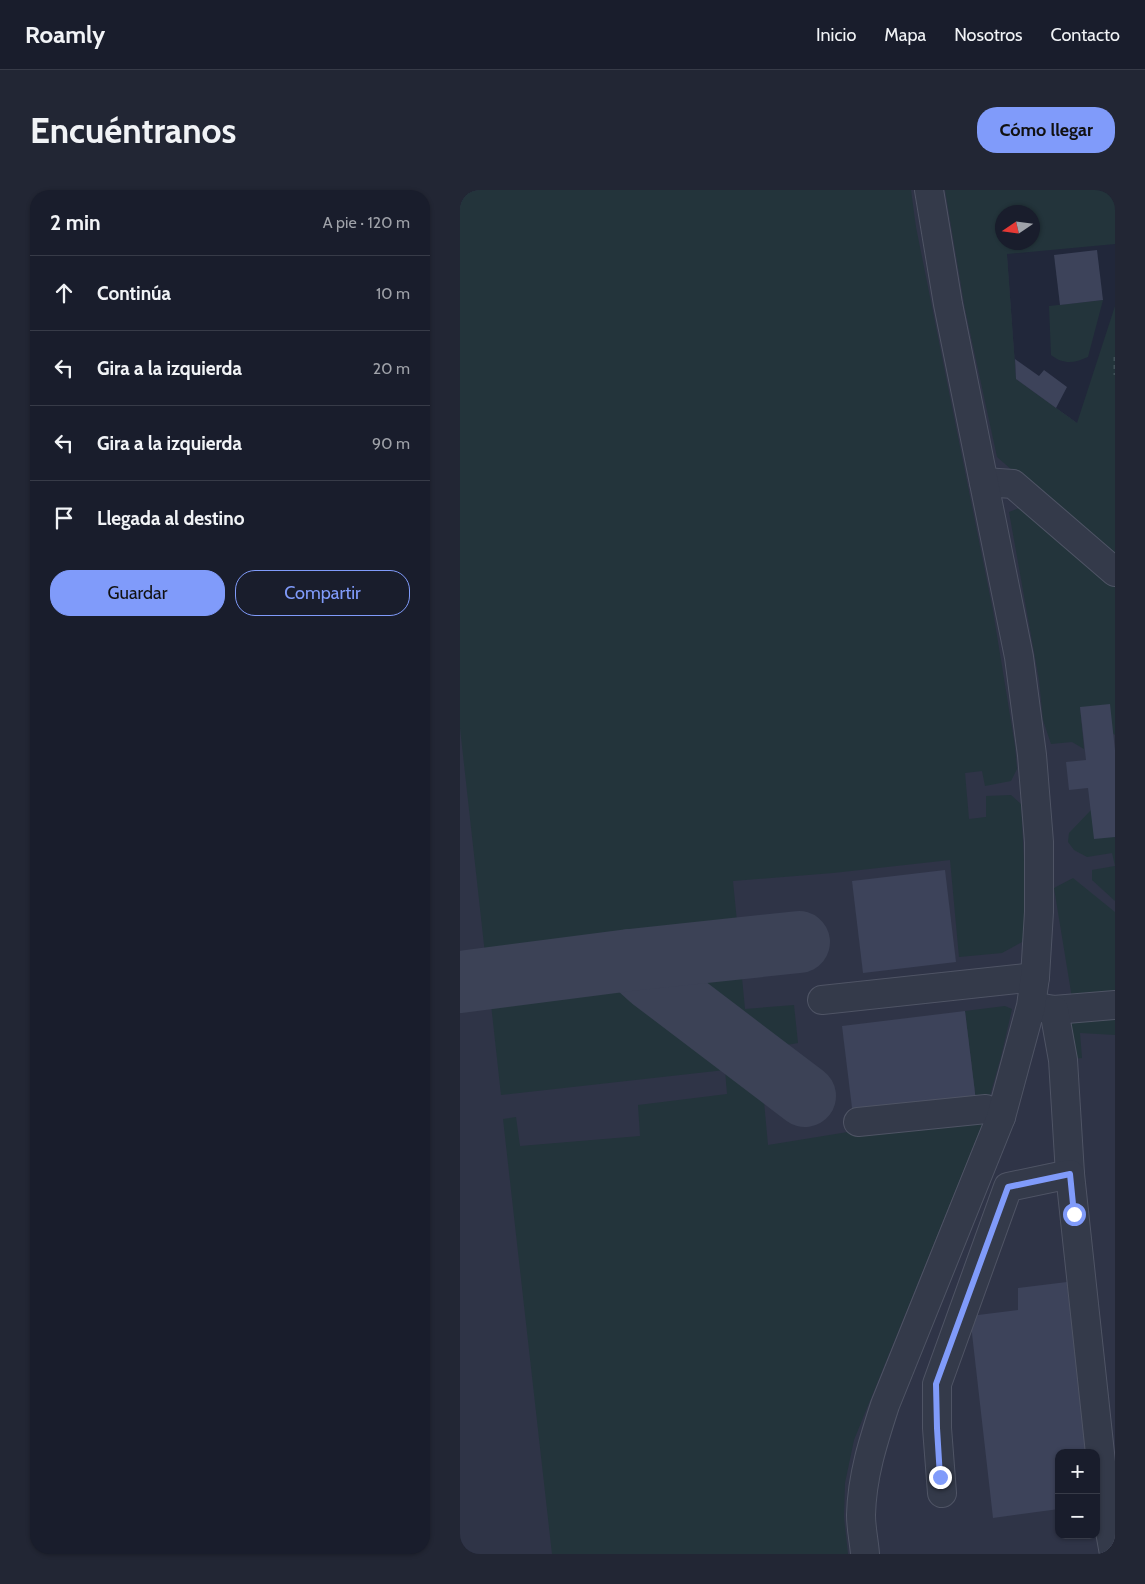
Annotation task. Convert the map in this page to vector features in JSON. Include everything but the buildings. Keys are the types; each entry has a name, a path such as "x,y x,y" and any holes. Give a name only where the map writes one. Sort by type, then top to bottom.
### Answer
{"lane":[{"path":"929,190 948,304 1018,657 1032,754 1039,842 1039,912 1035,977 1042,1008 1063,1060 1070,1174 1106,1509 1114,1554"},
{"path":"984,482 1014,484 1115,572"},
{"path":"822,1000 1035,977"},
{"path":"1042,1008 1115,1005"},
{"path":"865,1554 861,1517 863,1482 869,1452 884,1405 1001,1117 1042,1008"},
{"path":"858,1122 986,1109 1001,1117"},
{"path":"942,1493 936,1384 1008,1187 1070,1174"}],"path":[{"path":"1115,357 1115,374"}],"shaded area":[{"path":"460,190 1002,190 1002,205 995,205 995,250 1007,250 1016,379 1077,423 1115,458 1115,1554 460,1554"},
{"path":"460,190 911,190 916,227 993,611 1015,746 1017,769 1011,781 985,786 982,771 965,773 969,819 986,817 986,796 1011,795 1021,804 1027,918 1022,942 1002,953 959,957 950,860 833,873 733,881 738,932 486,963 460,728"},
{"path":"945,190 1115,190 1115,244 1007,254 1016,379 1077,423 1115,306 1115,559 997,457 965,309"},
{"path":"1103,300 1088,357 1078,361 1065,362 1051,355 1049,306"},
{"path":"1019,508 1115,585 1115,735 1080,707 1084,749 1072,742 1051,744 1043,720 1039,680 1009,512"},
{"path":"1091,810 1115,837 1115,866 1112,853 1087,857 1074,850 1068,842 1069,833"},
{"path":"1115,866 1115,901 1092,880 1092,870"},
{"path":"1073,878 1115,912 1115,994 1072,998 1054,888"},
{"path":"740,957 745,1009 794,1005 798,1043 764,1049 656,966"},
{"path":"632,970 761,1069 768,1145 854,1131 976,1119 982,1125 854,1440 845,1483 844,1517 848,1554 552,1554 503,1119 516,1117 520,1146 640,1136 638,1105 727,1094 725,1070 501,1095 489,986"},
{"path":"1005,1006 1012,1009 989,1099 976,1101 965,1011"},
{"path":"1115,1015 1115,1035 1080,1033 1082,1058 1072,1059 1070,1027 1073,1019"}],"taxiway":[{"path":"460,982 630,960 799,942"},
{"path":"630,960 651,979 805,1096"}],"route":[{"path":"940,1477 936,1384 1008,1187 1070,1174 1074,1214"}]}
